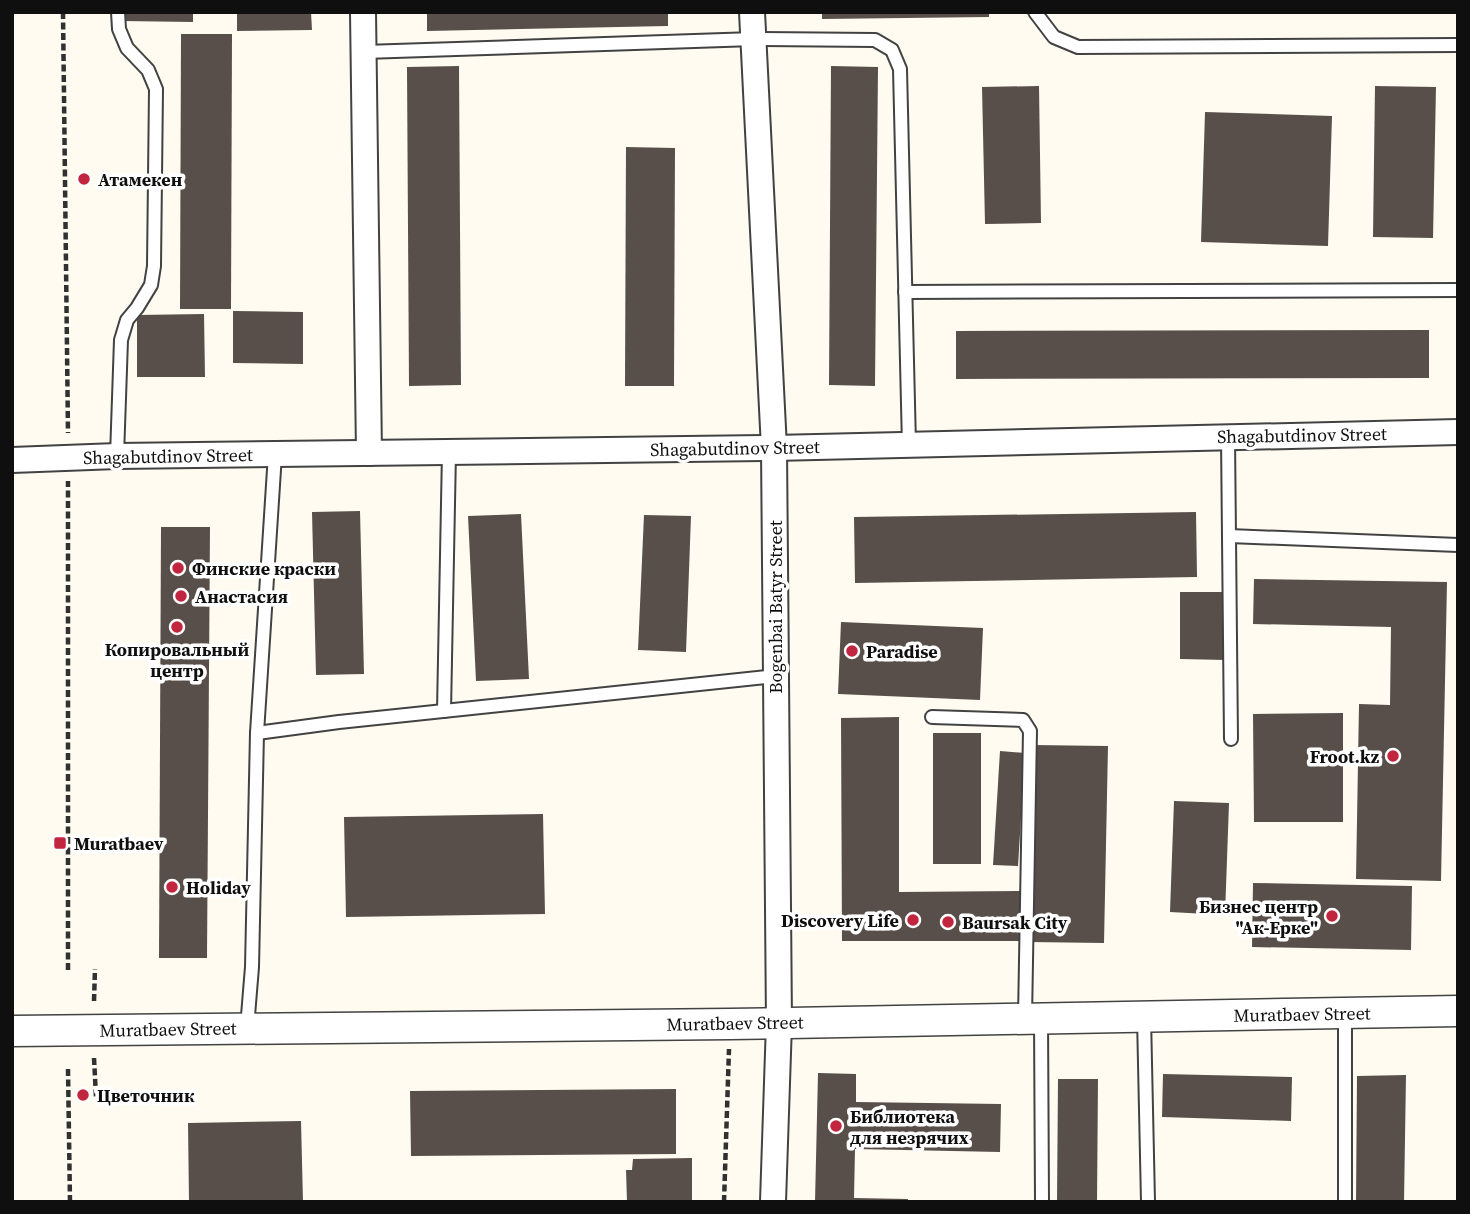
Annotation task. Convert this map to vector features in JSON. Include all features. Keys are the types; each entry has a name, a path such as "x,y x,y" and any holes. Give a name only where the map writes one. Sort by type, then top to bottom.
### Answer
{"street":[{"path":"363,12 369,453"},
{"name":"Bogenbai Batyr Street","path":"752,12 774,448 779,1023 773,1202"},
{"name":"Shagabutdinov Street","path":"12,460 117,456 774,448 1458,432"},
{"name":"Muratbaev Street","path":"12,1031 730,1024 1458,1011"}],"lane":[{"path":"117,456 121,340 127,320 151,285 155,266 156,103 156,89 148,70 127,48 119,29 118,12"},
{"path":"1035,12 1054,37 1078,47 1458,45"},
{"path":"364,52 754,39 875,40 892,50 900,69 909,445"},
{"path":"905,292 1458,290"},
{"path":"1228,437 1231,740"},
{"path":"444,711 449,452"},
{"path":"247,1028 252,967 257,733 275,454"},
{"path":"1229,536 1458,545"},
{"path":"257,733 339,722 776,677"},
{"path":"932,717 1023,720 1030,731 1033,1019 1042,1202"},
{"path":"1345,1013 1345,1202"},
{"path":"1144,1016 1148,1202"}],"path":[{"path":"63,12 68,458 68,970"},
{"path":"94,1001 95,969"},
{"path":"724,1202 730,1024"},
{"path":"94,1058 96,1097"},
{"path":"68,1069 70,1202"}],"building":[{"path":"121,12 193,12 193,22 121,21"},
{"path":"237,12 311,12 312,30 237,31"},
{"path":"427,12 668,12 668,26 427,31"},
{"path":"822,12 989,12 989,17 822,19"},
{"path":"181,34 232,34 231,309 180,309"},
{"path":"459,66 461,385 409,386 407,67"},
{"path":"831,66 878,67 875,386 829,385"},
{"path":"1039,86 1041,223 985,224 982,87"},
{"path":"1375,86 1436,87 1433,238 1373,237"},
{"path":"1205,112 1332,116 1328,246 1201,242"},
{"path":"626,147 675,148 674,386 625,386"},
{"path":"233,311 303,312 303,364 233,363"},
{"path":"204,314 205,377 137,377 137,315"},
{"path":"1429,330 1429,378 956,379 956,331"},
{"path":"360,511 364,674 316,675 312,512"},
{"path":"1196,512 1197,577 855,583 854,517"},
{"path":"521,514 529,679 476,681 468,516"},
{"path":"644,515 691,516 686,652 638,650"},
{"path":"161,527 210,527 207,958 159,958"},
{"path":"1254,579 1447,582 1441,881 1356,879 1359,704 1390,705 1391,627 1253,624"},
{"path":"1180,592 1227,592 1226,660 1180,659"},
{"path":"841,622 983,628 980,700 838,694"},
{"path":"1343,713 1343,822 1254,822 1253,714"},
{"path":"899,717 899,892 1024,891 1024,941 842,941 841,718"},
{"path":"933,733 981,733 981,864 933,864"},
{"path":"1033,745 1108,746 1104,943 1029,942"},
{"path":"1000,751 1025,753 1018,866 993,865"},
{"path":"1174,801 1229,803 1225,915 1170,912"},
{"path":"543,814 545,914 346,917 344,817"},
{"name":"Бизнес центр \"Ак-Ерке\"","path":"1253,883 1412,886 1411,950 1252,947"},
{"path":"818,1073 856,1074 856,1102 1001,1104 1000,1152 855,1149 854,1198 908,1199 908,1202 815,1202"},
{"path":"1163,1074 1292,1077 1291,1121 1162,1117"},
{"path":"1406,1075 1404,1202 1356,1202 1357,1076"},
{"path":"1058,1079 1098,1079 1097,1202 1057,1202"},
{"path":"676,1089 676,1154 411,1156 410,1091"},
{"path":"301,1121 303,1202 189,1202 188,1123"},
{"path":"692,1158 692,1202 627,1202 626,1170 632,1170 633,1159"}],"place":[{"name":"Атамекен","path":"84,179"},
{"name":"Финские краски","path":"178,568"},
{"name":"Анастасия","path":"181,596"},
{"name":"Копировальный центр","path":"177,627"},
{"name":"Paradise","path":"852,651"},
{"name":"Froot.kz","path":"1393,756"},
{"name":"Muratbaev","path":"60,843"},
{"name":"Hоliday","path":"172,887"},
{"name":"Бизнес центр \"Ак-Ерке\"","path":"1332,916"},
{"name":"Discovery Life","path":"913,920"},
{"name":"Baursak City","path":"948,922"},
{"name":"Цветочник","path":"83,1095"},
{"name":"Библиотека для незрячих","path":"836,1126"}]}
